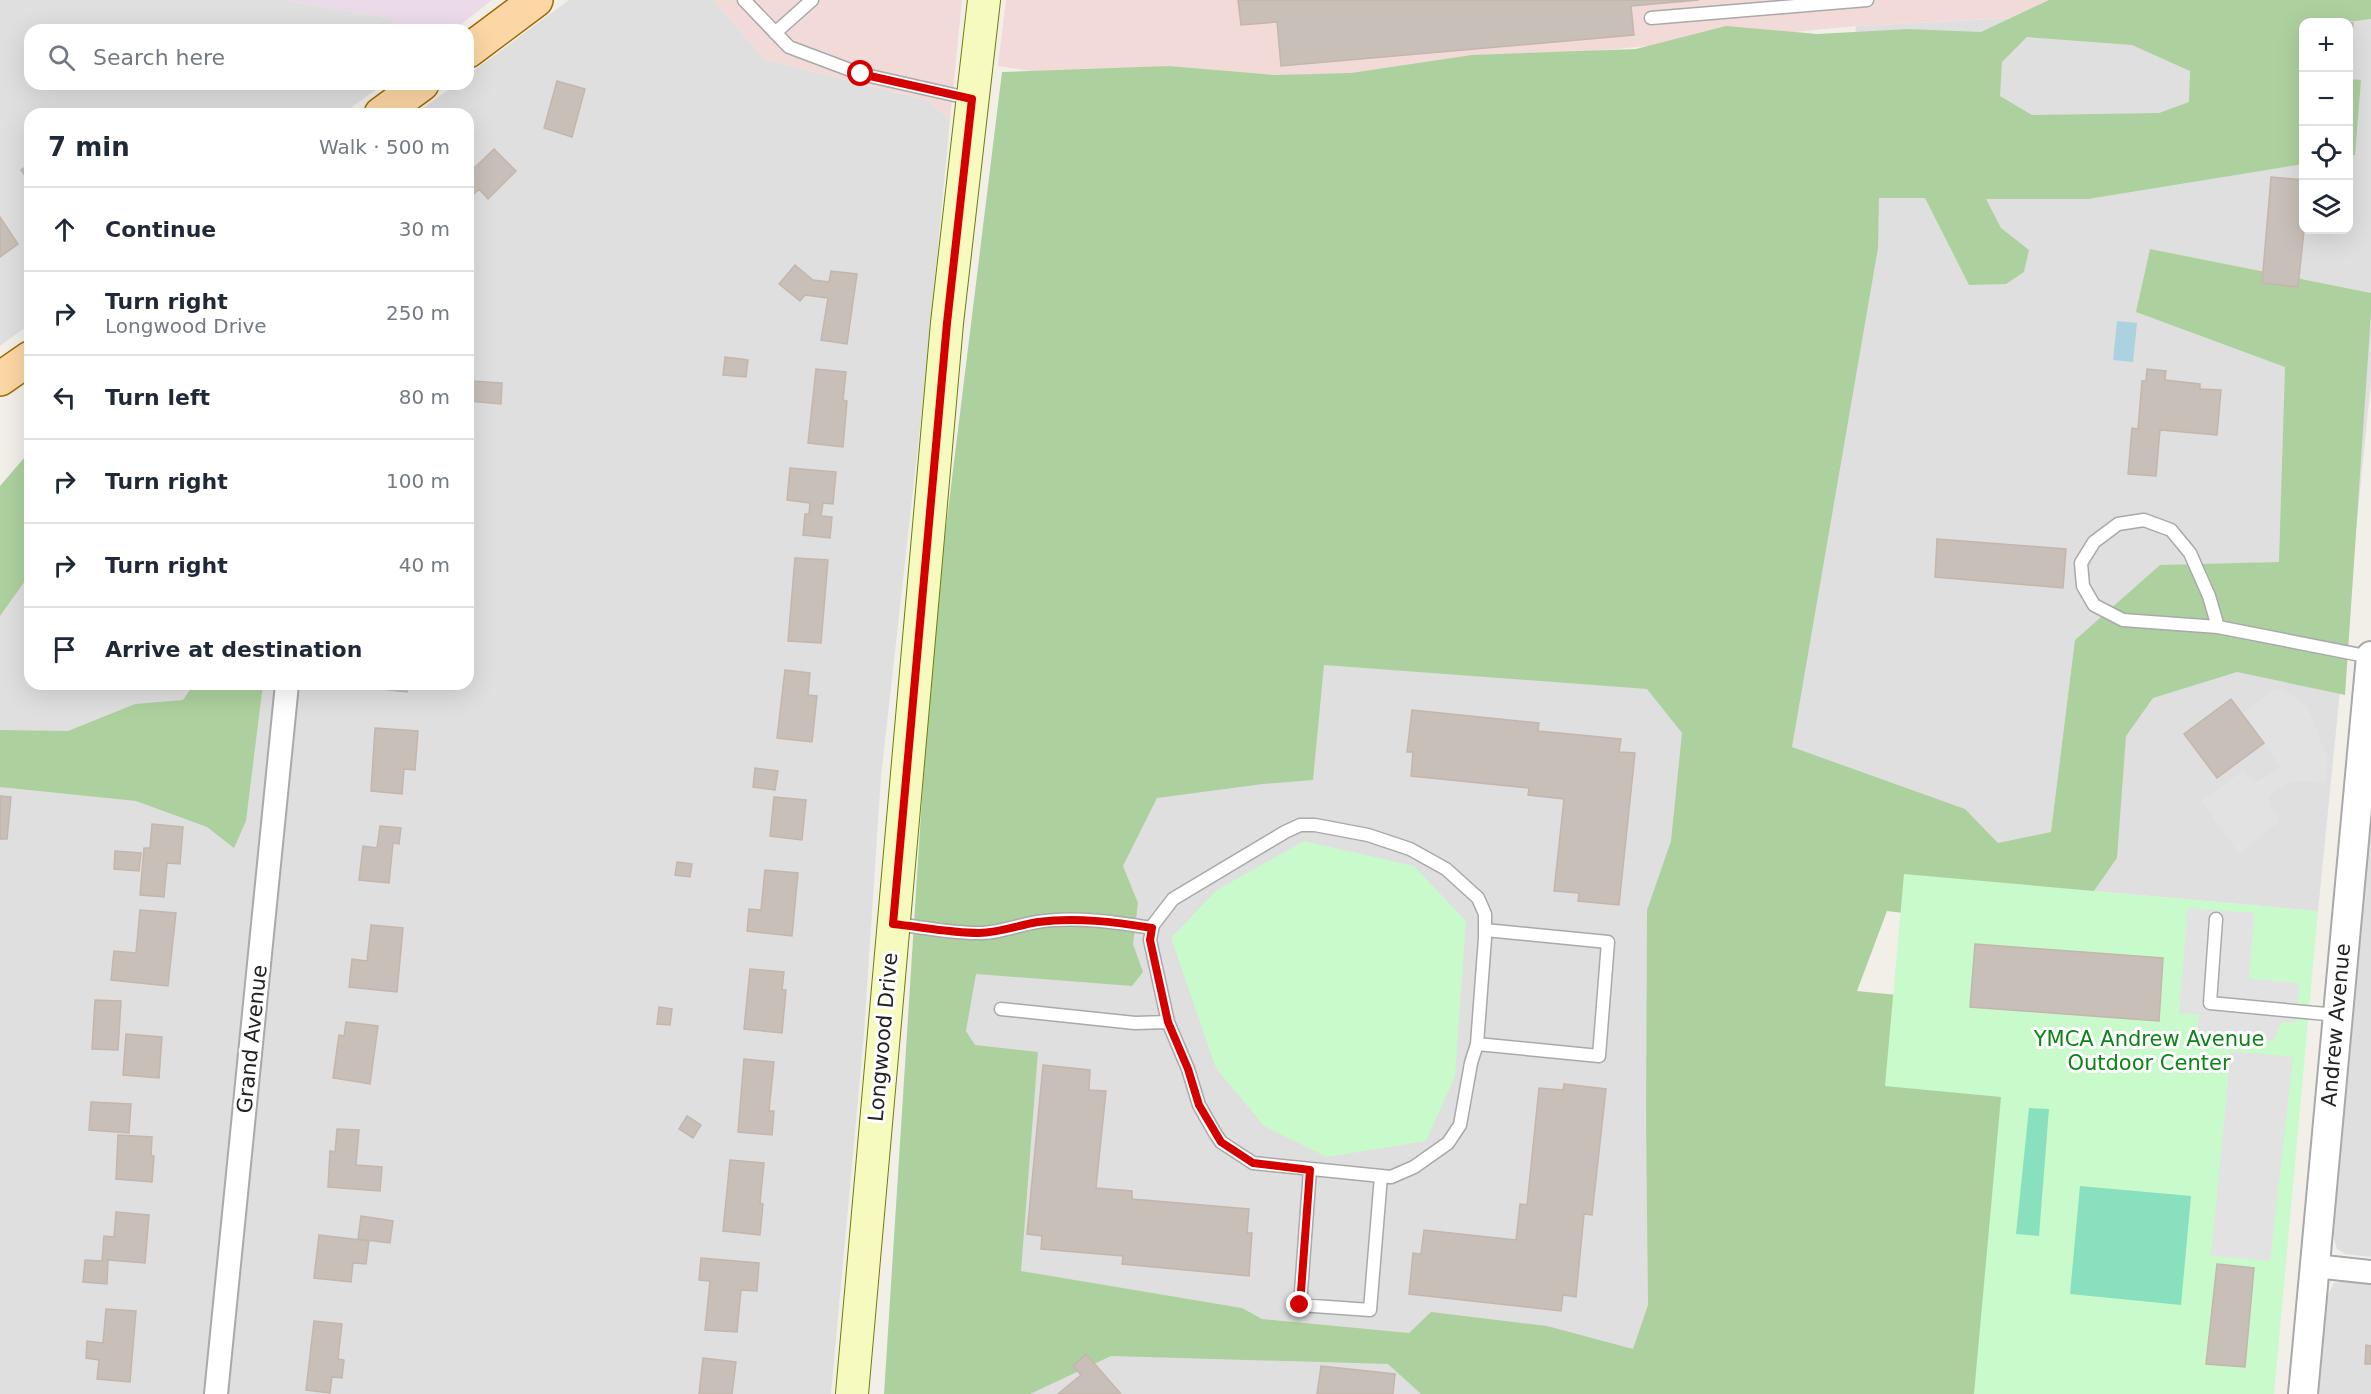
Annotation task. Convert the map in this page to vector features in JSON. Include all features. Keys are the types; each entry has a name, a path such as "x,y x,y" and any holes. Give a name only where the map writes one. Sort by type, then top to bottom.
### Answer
{"main road":[{"path":"474,46 536,0"},
{"name":"Longwood Drive","path":"852,1394 947,323 984,0"},
{"path":"389,108 415,90"},
{"path":"0,379 24,362"}],"street":[{"name":"Andrew Avenue","path":"2303,1394 2371,657"},
{"name":"Grand Avenue","path":"216,1394 286,690"},
{"path":"2315,1266 2371,1272"}],"lane":[{"path":"744,0 789,47 861,74 972,99"},
{"path":"775,33 812,0"},
{"path":"1651,18 1867,0"},
{"path":"2218,627 2190,553 2171,530 2144,520 2118,524 2094,542 2081,563 2083,586 2094,604 2122,620 2218,627 2371,657"},
{"path":"1300,825 1315,825 1378,838 1410,849 1446,869 1478,898 1485,914 1477,1044 1471,1063 1460,1125 1448,1143 1414,1167 1391,1177 1253,1163 1221,1142 1199,1105 1188,1069 1168,1022 1150,940 1152,928 1173,899 1300,825"},
{"path":"2216,919 2210,1003 2337,1015"},
{"path":"893,924 980,933 1059,920 1108,921 1152,928"},
{"path":"1477,1044 1599,1056 1608,942 1485,930"},
{"path":"1001,1009 1135,1023 1168,1022"},
{"path":"1310,1170 1300,1305 1370,1310 1381,1176"}],"shaded area":[{"path":"0,0 284,0 391,18 394,24 24,24 24,90 376,90 350,108 24,108 24,328 0,346"},
{"path":"284,0 492,0 462,24 394,24 391,18"},
{"path":"569,0 713,0 766,60 929,101 950,120 925,383 881,777 864,1034 831,1394 226,1394 297,690 474,690 474,108 423,108 448,90 474,90 474,71"},
{"path":"713,0 962,0 950,120 929,101 766,60"},
{"path":"1006,0 2258,0 2088,14 1856,26 1166,92 998,66"},
{"path":"2371,0 2371,381 2318,911 1904,874 1780,856 1856,26"},
{"path":"24,536 24,690 275,690 205,1394 0,1394 0,578"},
{"path":"960,581 1715,652 1639,1394 890,1394"},
{"path":"2282,689 2307,706 2328,759 2325,782 2292,781 2277,789 2269,797 2271,806 2280,821 2239,853 2201,801 2243,771 2253,781 2258,781 2281,767 2242,714 2273,690"},
{"path":"2371,817 2371,1257 2345,1254 2337,1249 2333,1235"},
{"path":"2188,908 2254,913 2249,979 2299,983 2296,1023 2281,1022 2274,1041 2197,1035 2199,1015 2179,1013"},
{"path":"2231,1051 2293,1057 2270,1261 2211,1256"},
{"path":"2345,1281 2371,1284 2371,1394 2319,1394 2326,1298 2334,1283"}],"green space":[{"path":"2049,0 2371,0 2371,19 2353,21 2353,18 2299,18 2299,165 2088,199 1986,199 2001,228 2029,250 2024,272 2006,284 1969,285 1925,198 1879,198 1878,248 1792,747 1965,809 1998,843 2051,832 2075,640 2160,565 2279,562 2285,367 2136,312 2150,249 2371,293 2345,695 2237,672 2153,698 2126,736 2117,858 2082,908 2004,925 1887,911 1857,991 2039,1009 2000,1394 1421,1394 1388,1364 1111,1356 1030,1394 884,1394 932,641 1002,72 1168,66 1274,75 1351,73 1472,55 1636,49 1726,26 1817,34 1909,29 1981,32","holes":["2027,37 2132,45 2190,71 2189,102 2159,113 2032,115 2000,96 2002,62","1324,665 1647,689 1682,733 1671,841 1647,910 1648,1305 1633,1349 1547,1326 1431,1312 1409,1333 1262,1319 1242,1308 1021,1271 1038,1052 975,1045 966,1031 976,974 1132,986 1143,972 1133,944 1138,903 1123,866 1157,798 1313,780"]},
{"path":"2353,79 2361,80 2355,155 2353,155"},
{"path":"24,458 24,582 0,616 0,486"},
{"path":"190,690 262,690 246,821 234,848 207,827 136,801 0,787 0,730 68,731 135,704 183,700"},
{"path":"1304,841 1414,866 1466,921 1455,1076 1426,1141 1327,1157 1264,1126 1216,1068 1171,938 1217,890"},
{"name":"YMCA Andrew Avenue Outdoor Center","path":"1904,874 2318,911 2274,1394 1974,1394 2001,1097 1885,1086"},
{"path":"2029,1108 2049,1109 2039,1236 2016,1234"},
{"path":"2080,1186 2191,1196 2181,1305 2070,1294"}],"water":[{"path":"2117,321 2137,323 2133,362 2113,360"}],"building":[{"path":"1238,0 1699,0 1631,6 1634,35 1281,66 1277,22 1241,25"},
{"path":"557,81 585,89 572,137 544,128"},
{"path":"494,149 516,171 488,199 479,189 474,194 474,168"},
{"path":"2271,177 2299,180 2299,234 2304,234 2298,287 2262,283"},
{"path":"0,217 18,244 0,257"},
{"path":"795,265 813,280 829,282 831,271 857,274 847,344 821,340 828,298 805,295 800,301 779,284"},
{"path":"725,357 748,360 746,377 723,375"},
{"path":"816,369 846,372 843,400 847,401 843,447 808,443"},
{"path":"2147,369 2166,371 2165,380 2200,384 2200,389 2221,390 2217,435 2160,430 2156,476 2128,474 2132,428 2138,429 2142,381 2146,381"},
{"path":"474,381 502,383 501,404 474,401"},
{"path":"790,468 836,472 833,504 823,503 821,516 832,517 830,538 803,535 805,514 809,514 810,503 787,500"},
{"path":"1937,539 2066,549 2063,588 1935,577"},
{"path":"795,558 828,560 821,643 788,641"},
{"path":"785,670 810,673 808,695 817,696 812,742 777,738"},
{"path":"2231,699 2264,743 2217,778 2184,734"},
{"path":"1412,710 1539,723 1538,731 1621,739 1619,752 1635,753 1619,905 1578,901 1579,893 1554,891 1564,799 1528,795 1529,788 1411,776 1413,752 1407,752"},
{"path":"375,728 418,731 415,770 404,769 402,794 371,791"},
{"path":"755,768 778,771 775,790 753,787"},
{"path":"0,796 11,797 7,839 0,839"},
{"path":"774,797 806,800 802,840 770,836"},
{"path":"152,824 183,827 180,864 167,863 164,897 140,895 144,848 150,848"},
{"path":"380,826 401,828 399,844 393,843 389,883 359,880 363,846 377,848"},
{"path":"115,851 141,853 139,871 114,869"},
{"path":"677,862 692,864 690,877 675,875"},
{"path":"765,870 798,873 792,936 747,931 749,909 761,910"},
{"path":"140,910 176,913 168,986 111,980 114,951 136,953"},
{"path":"371,925 403,928 397,992 349,987 352,959 367,961"},
{"path":"1975,944 2163,958 2159,1021 1970,1007"},
{"path":"750,969 784,972 782,990 786,990 782,1033 744,1029"},
{"path":"95,1000 121,1001 118,1050 92,1049"},
{"path":"659,1007 672,1009 670,1025 657,1024"},
{"path":"346,1022 378,1026 370,1084 333,1078 339,1035 344,1036"},
{"path":"126,1034 162,1037 159,1078 123,1075"},
{"path":"744,1059 774,1062 769,1111 774,1111 772,1135 738,1132"},
{"path":"1043,1065 1090,1070 1089,1090 1106,1091 1096,1188 1132,1191 1132,1199 1249,1209 1247,1233 1252,1233 1249,1276 1122,1264 1123,1256 1041,1249 1042,1236 1027,1234"},
{"path":"1564,1084 1606,1089 1592,1215 1584,1214 1576,1297 1563,1295 1561,1311 1409,1294 1413,1253 1421,1254 1424,1230 1516,1240 1520,1204 1527,1205 1539,1088 1563,1090"},
{"path":"91,1102 131,1104 129,1133 89,1130"},
{"path":"687,1116 701,1125 693,1138 679,1129"},
{"path":"337,1129 359,1130 356,1165 382,1167 380,1191 328,1187 330,1151 335,1152"},
{"path":"118,1135 152,1137 151,1156 154,1156 152,1182 116,1179"},
{"path":"730,1160 764,1163 760,1235 723,1231"},
{"path":"116,1212 149,1215 145,1263 108,1260 107,1284 83,1282 85,1260 102,1261 104,1236 114,1237"},
{"path":"361,1216 393,1221 390,1243 358,1239"},
{"path":"319,1235 369,1241 366,1264 353,1263 351,1282 314,1278"},
{"path":"701,1258 759,1263 757,1291 741,1290 737,1332 705,1330 710,1281 699,1280"},
{"path":"2217,1264 2254,1268 2245,1367 2206,1364"},
{"path":"106,1309 136,1311 130,1382 97,1379 99,1360 86,1358 87,1341 103,1343"},
{"path":"314,1321 342,1324 338,1359 344,1360 342,1378 332,1377 330,1393 306,1390"},
{"path":"2366,1345 2371,1346 2371,1364 2365,1364"},
{"path":"1086,1354 1121,1394 1058,1394 1081,1375 1073,1366"},
{"path":"703,1358 736,1362 732,1394 699,1394"},
{"path":"1321,1366 1395,1374 1393,1394 1317,1394"}],"route":[{"path":"861,74 972,99 947,323 893,924 980,933 1059,920 1108,921 1152,928 1150,940 1168,1022 1188,1069 1199,1105 1215,1133 1221,1142 1253,1163 1310,1170 1300,1305"}]}
